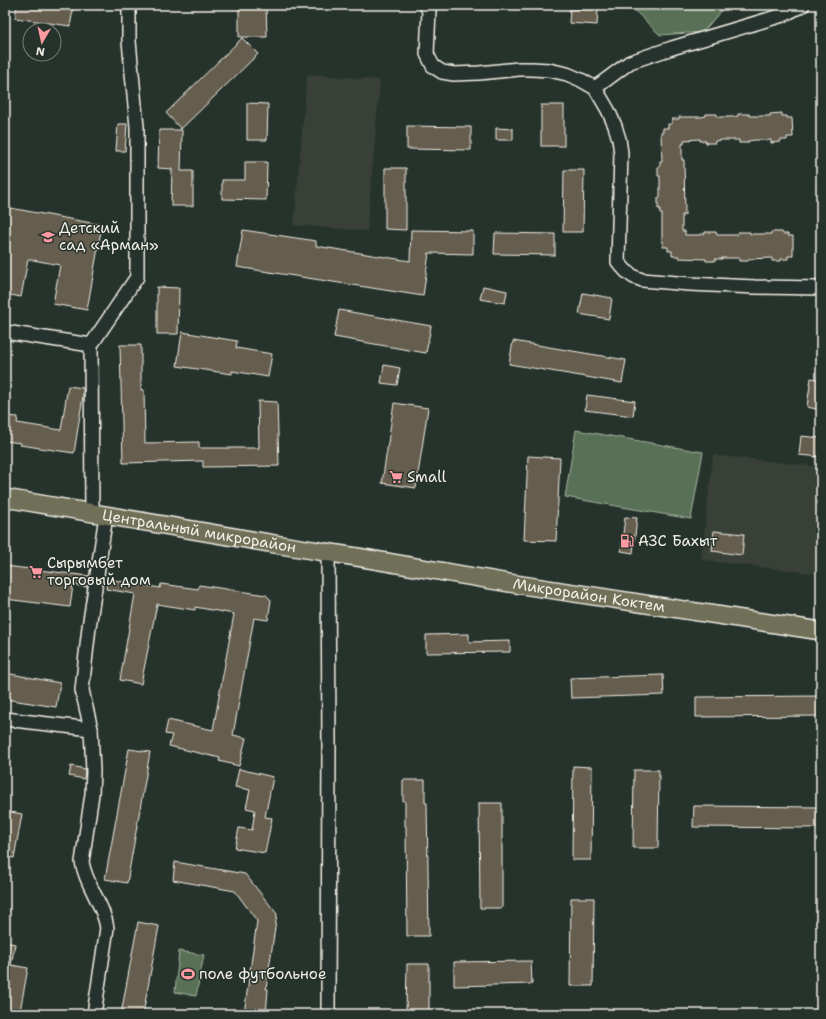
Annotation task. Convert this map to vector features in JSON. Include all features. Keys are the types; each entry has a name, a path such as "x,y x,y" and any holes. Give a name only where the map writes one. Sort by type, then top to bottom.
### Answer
{"main road":[{"name":"Центральный микрорайон","path":"5,498 328,552"},
{"name":"Микрорайон Коктем","path":"328,552 501,581 821,630"}],"street":[{"path":"5,332 91,345 137,277 137,127 129,41 129,5"},
{"path":"426,5 429,10 427,54 433,66 442,72 454,74 532,69 549,70 567,74 595,88 608,110 619,139 621,153 618,262 634,277 642,280 689,284 748,287 821,288"},
{"path":"595,88 630,62 783,15 803,5"},
{"name":"Центральный микрорайон","path":"91,345 99,514"},
{"path":"94,1014 107,928 105,918 84,871 82,862 93,779 91,729 82,690 99,514"},
{"path":"328,552 328,1014"},
{"path":"5,719 91,729"}],"shaded area":[{"path":"307,74 380,80 367,231 294,225"},
{"path":"713,455 821,467 821,574 701,560"}],"green space":[{"path":"629,5 726,5 703,32 660,35"},
{"path":"576,430 703,452 691,519 565,497"},
{"name":"поле футбольное","path":"179,951 204,955 196,996 175,992"}],"building":[{"path":"17,5 74,5 70,26 62,25 62,22 42,22 15,18"},
{"path":"239,5 266,5 267,37 239,37"},
{"path":"570,9 598,10 597,25 569,23"},
{"path":"242,38 258,54 181,129 166,113"},
{"path":"247,103 268,104 267,140 247,140"},
{"path":"541,105 564,105 564,146 541,146"},
{"path":"782,113 782,116 792,118 793,137 787,137 787,140 780,140 780,142 771,143 771,140 755,140 748,141 748,143 739,143 739,140 722,140 715,141 715,143 706,143 706,141 700,141 700,139 684,140 684,144 682,144 682,160 684,160 685,215 682,215 682,231 685,231 685,235 700,235 705,234 705,232 716,232 717,235 734,235 738,234 738,232 750,232 750,234 771,234 771,232 782,232 783,234 788,234 788,236 793,236 793,256 788,256 788,259 781,259 781,261 772,261 772,258 739,261 739,258 722,258 715,259 715,261 706,261 706,259 679,258 679,256 672,256 672,251 668,251 668,247 663,247 662,214 660,214 660,208 658,209 658,198 660,198 660,176 658,176 658,167 660,167 660,161 662,161 661,132 663,132 663,128 668,128 668,124 672,124 672,119 679,119 679,117 701,117 706,116 706,114 717,114 717,117 733,117 738,116 738,114 749,114 750,116 770,116 770,114"},
{"path":"118,124 127,124 125,151 116,151"},
{"path":"407,126 471,127 471,150 407,149"},
{"path":"496,128 513,129 513,140 496,140"},
{"path":"159,130 182,130 181,171 193,171 193,206 171,206 172,169 158,168"},
{"path":"245,162 267,162 266,200 222,199 222,180 245,180"},
{"path":"385,168 406,168 406,230 385,229"},
{"path":"564,170 584,170 583,232 563,232"},
{"path":"5,207 102,225 87,310 53,304 60,265 28,259 21,297 5,294"},
{"path":"243,230 316,241 316,246 410,261 411,230 473,231 473,254 429,253 423,296 237,267"},
{"path":"495,233 555,234 555,255 494,254"},
{"path":"483,286 507,291 505,303 480,299"},
{"path":"157,287 179,288 178,334 157,334"},
{"path":"583,293 612,298 609,319 579,314"},
{"path":"339,310 431,326 426,353 334,337"},
{"path":"182,332 237,341 236,348 272,354 268,377 232,371 232,374 177,366"},
{"path":"513,341 626,360 622,383 509,364"},
{"path":"120,345 141,345 141,390 144,390 145,443 199,442 199,448 259,448 258,401 277,402 279,466 203,467 203,461 123,463"},
{"path":"384,365 400,368 397,385 381,383"},
{"path":"811,378 821,380 821,410 807,407"},
{"path":"68,386 83,388 74,453 20,445 21,443 5,441 5,416 18,417 17,423 61,430"},
{"path":"587,395 635,401 633,416 585,410"},
{"path":"394,403 428,408 416,488 382,483"},
{"path":"801,436 821,438 821,457 799,455"},
{"path":"528,456 560,458 556,541 524,540"},
{"path":"625,517 637,518 633,553 621,551"},
{"path":"714,531 744,534 742,555 712,551"},
{"path":"5,566 89,576 87,587 73,585 70,607 5,599"},
{"path":"108,579 160,588 161,584 198,589 199,585 266,595 271,600 268,620 254,618 233,735 246,738 239,766 219,761 220,758 169,746 172,735 165,734 168,720 213,730 234,614 195,607 195,610 157,604 141,684 120,680 135,594 106,589"},
{"path":"469,634 469,642 510,641 510,652 426,653 426,635"},
{"path":"5,673 60,683 56,707 5,699"},
{"path":"663,675 664,695 571,698 570,678"},
{"path":"821,696 821,716 696,717 696,697"},
{"path":"129,749 150,752 127,883 105,879"},
{"path":"71,766 85,769 84,779 69,776"},
{"path":"573,766 592,767 591,860 572,860"},
{"path":"239,769 273,777 265,817 272,818 265,853 235,848 239,828 252,830 255,810 246,808 250,790 235,787"},
{"path":"634,770 659,770 658,848 633,848"},
{"path":"403,780 425,780 425,803 427,803 429,936 407,936 406,826 405,801 403,801"},
{"path":"479,803 502,803 502,908 480,908"},
{"path":"694,806 821,807 821,828 693,827"},
{"path":"5,811 22,814 14,858 5,856"},
{"path":"175,862 245,874 277,914 266,989 268,989 266,1014 244,1014 257,921 235,891 173,880"},
{"path":"571,898 594,898 593,986 570,986"},
{"path":"138,922 159,926 143,1014 121,1014"},
{"path":"5,942 15,944 11,965 28,968 20,1011 5,1009"},
{"path":"531,961 532,984 454,986 454,962"},
{"path":"407,964 429,964 429,1014 406,1014"}],"place":[{"name":"Детский сад «Арман»","path":"48,237"},
{"name":"Small","path":"396,477"},
{"name":"АЗС Бахыт","path":"627,541"},
{"name":"Сырымбет торговый дом","path":"36,572"},
{"name":"поле футбольное","path":"188,974"}]}
